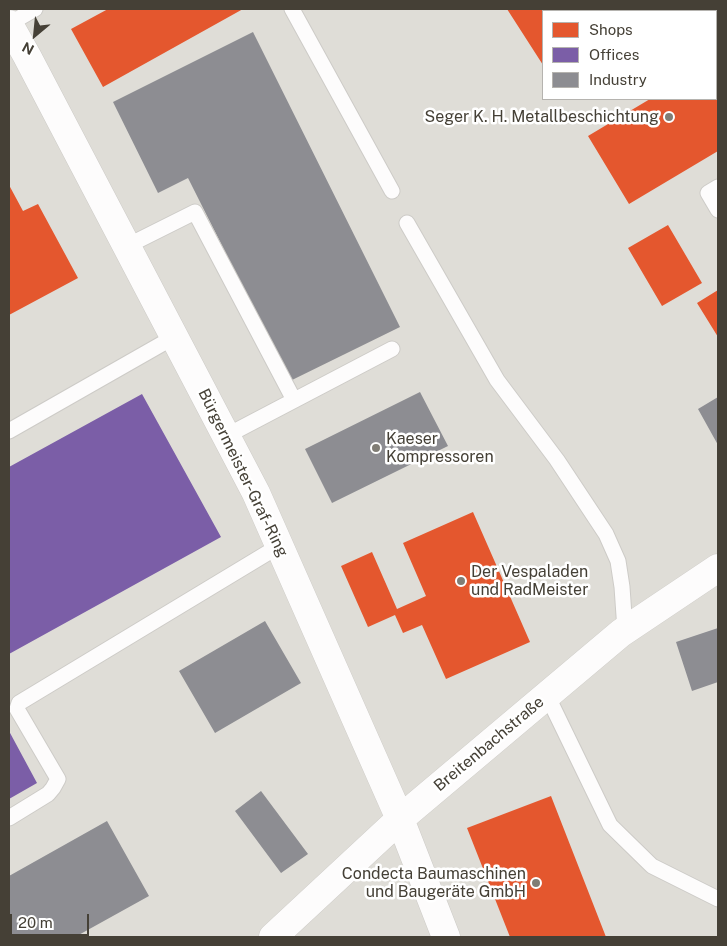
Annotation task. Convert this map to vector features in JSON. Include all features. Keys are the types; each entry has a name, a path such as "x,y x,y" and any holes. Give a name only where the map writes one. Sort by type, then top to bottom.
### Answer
{"street":[{"name":"Bürgermeister-Graf-Ring","path":"9,24 256,494 400,819 446,937"},
{"name":"Breitenbachstraße","path":"273,937 400,819 621,633 718,568"}],"lane":[{"path":"9,24 36,9"},
{"path":"292,9 392,191"},
{"path":"718,187 708,193 718,210"},
{"path":"127,246 195,212 294,400"},
{"path":"407,223 497,380 557,460 606,534 618,561 625,630"},
{"path":"9,430 174,337"},
{"path":"226,436 392,349"},
{"path":"9,818 48,794 58,779 17,709 19,703 279,546"},
{"path":"547,696 610,825 652,866 718,899"}],"shaded area":[{"path":"9,9 718,9 718,937 9,937"}],"building: Shops":[{"path":"108,9 243,9 103,87 71,29"},
{"path":"507,9 572,9 542,10 542,63"},
{"name":"Seger K. H. Metallbeschichtung","path":"717,58 718,151 629,204 588,136 648,100 717,100"},
{"path":"9,185 23,211 38,204 78,278 9,315"},
{"path":"668,225 702,283 662,306 628,248"},
{"path":"718,290 718,337 697,303"},
{"name":"Der Vespaladen und RadMeister","path":"473,512 530,642 446,679 422,625 403,633 395,615 368,627 341,566 372,552 397,609 426,596 403,543"},
{"name":"Condecta Baumaschinen und Baugeräte GmbH","path":"551,796 606,937 510,937 467,828"}],"building: Offices":[{"path":"142,394 221,537 9,654 9,467"},
{"path":"9,731 37,783 9,799"}],"building: Industry":[{"path":"718,9 718,12 717,10 678,10"},
{"path":"253,32 400,327 290,381 188,178 158,193 113,102"},
{"name":"Kaeser Kompressoren","path":"420,392 448,446 332,503 305,449"},
{"path":"718,397 718,445 698,409"},
{"path":"265,621 301,683 215,733 179,671"},
{"path":"718,628 718,682 692,691 676,642"},
{"path":"261,791 308,854 281,873 235,811"},
{"path":"107,821 149,896 75,937 9,937 9,876"}],"place":[{"name":"Seger K. H. Metallbeschichtung","path":"669,117"},
{"name":"Kaeser Kompressoren","path":"376,448"},
{"name":"Der Vespaladen und RadMeister","path":"461,581"},
{"name":"Condecta Baumaschinen und Baugeräte GmbH","path":"536,883"}]}
